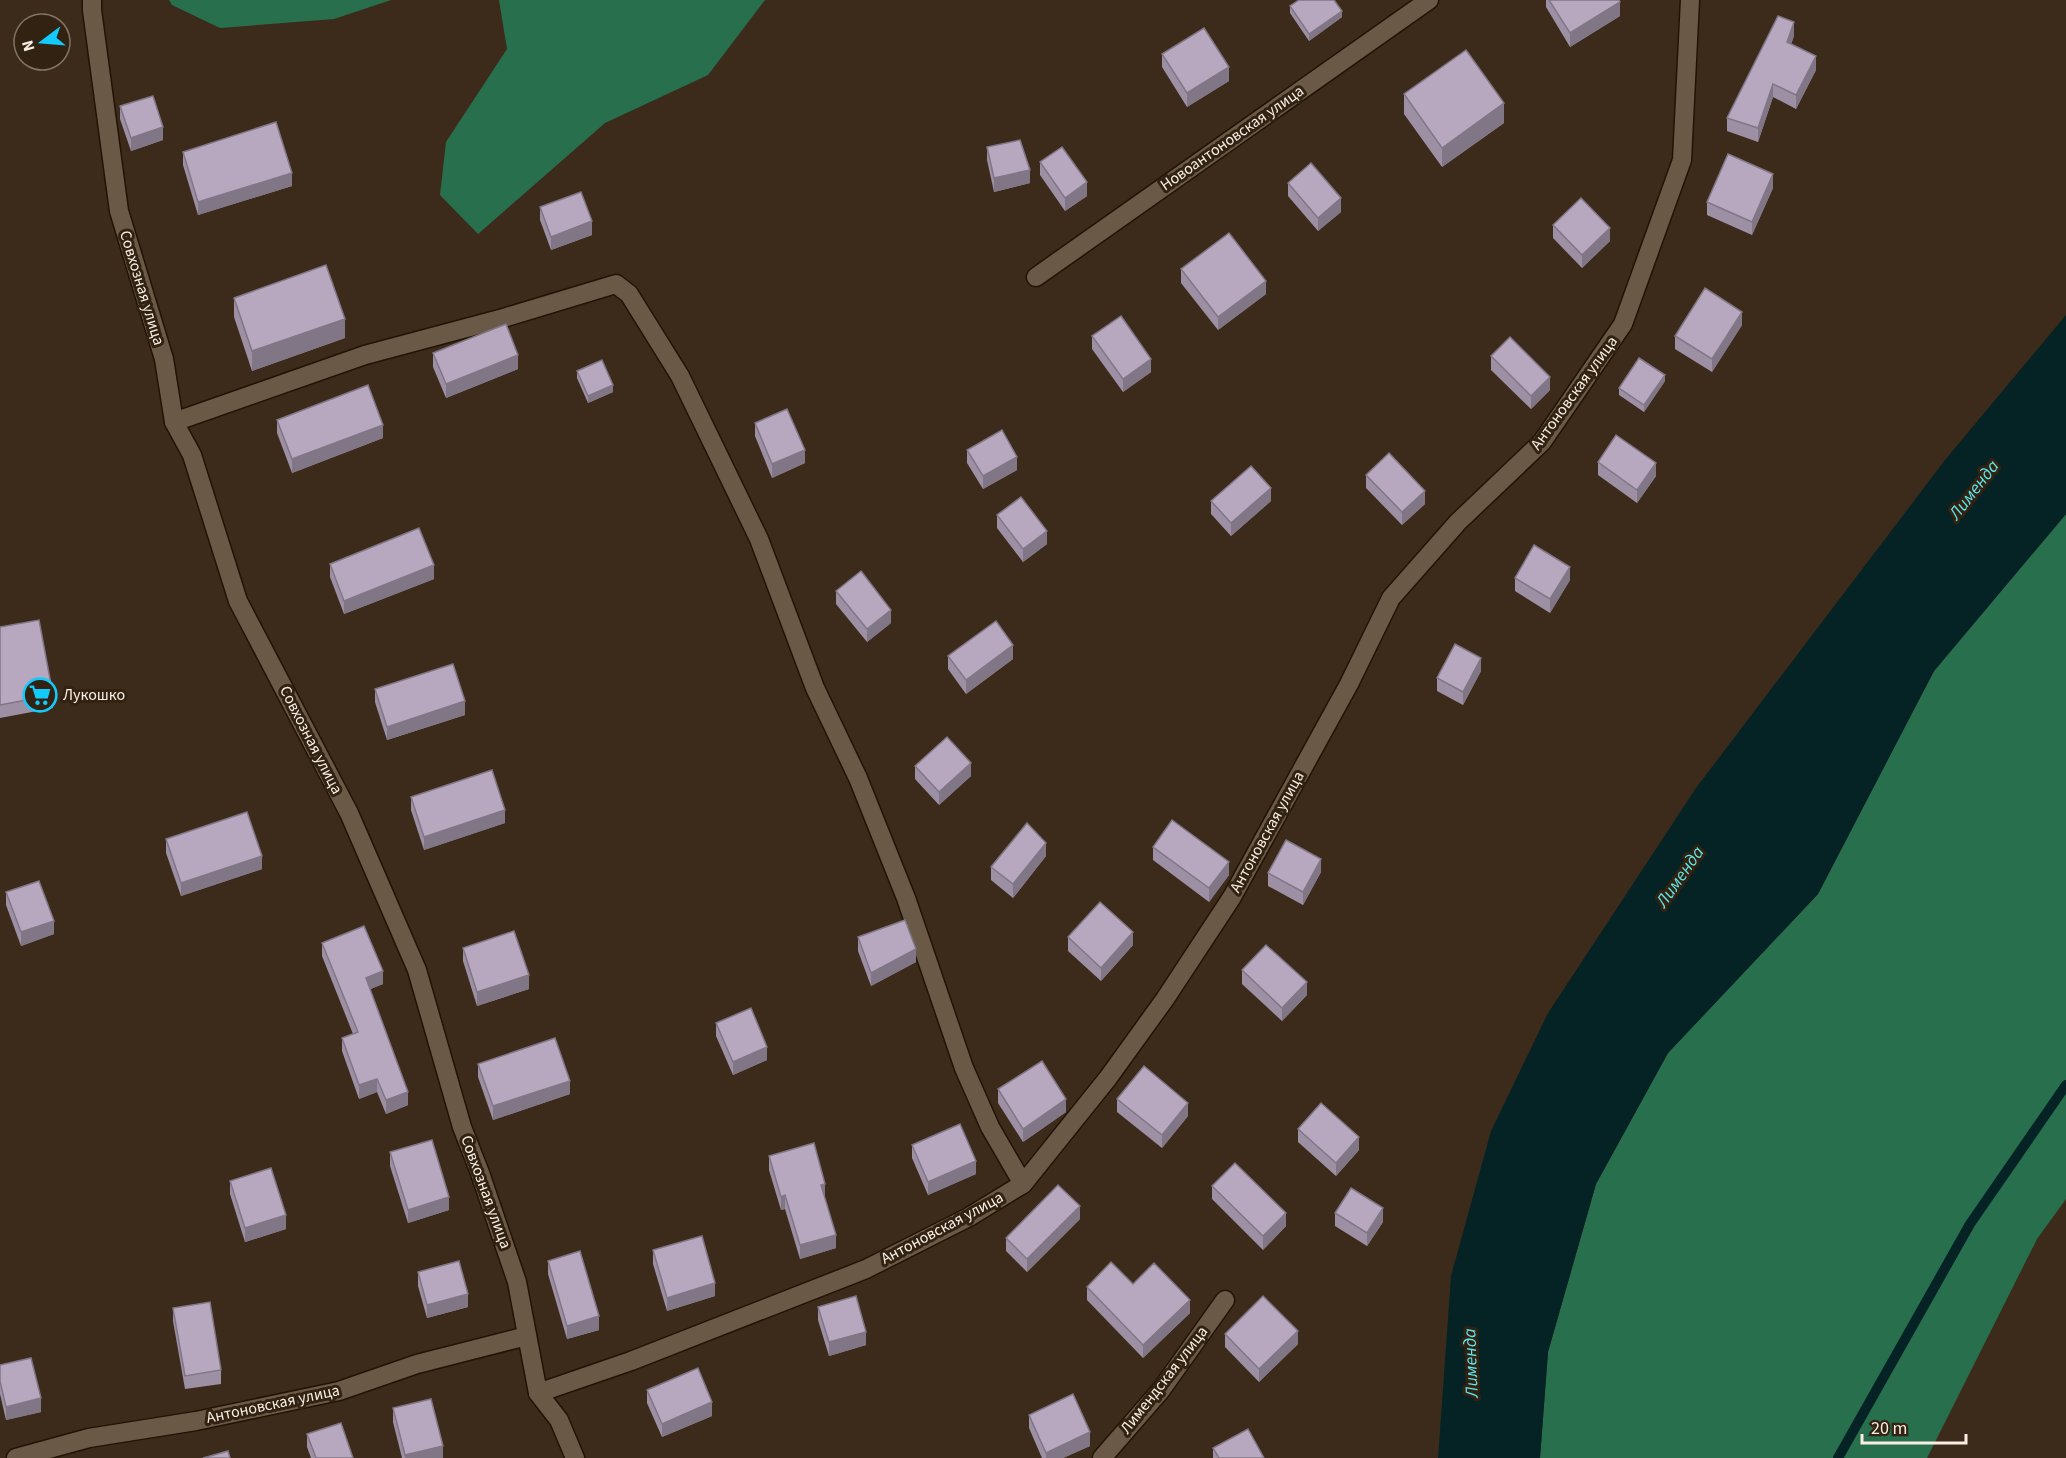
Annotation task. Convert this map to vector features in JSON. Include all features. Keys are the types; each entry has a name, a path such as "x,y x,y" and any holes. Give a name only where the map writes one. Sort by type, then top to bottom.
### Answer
{"street":[{"name":"Новоантоновская улица","path":"1036,277 1429,0"},
{"name":"Антоновская улица","path":"538,1393 631,1361 866,1269 969,1217 1023,1184 1108,1078 1165,999 1232,897 1349,684 1391,598 1458,522 1542,442 1623,324 1682,160 1690,0"},
{"name":"Совхозная улица","path":"90,3 119,211 164,359 174,422 192,455 238,601 349,813 417,970 462,1127 518,1282 538,1393 559,1420 575,1458"},
{"path":"174,422 365,355 500,319 616,284 629,294 680,376 759,539 815,688 858,778 906,898 964,1068 990,1126 1023,1184"},
{"name":"Лимендская улица","path":"1102,1458 1161,1390 1225,1300"},
{"name":"Антоновская улица","path":"16,1458 89,1438 196,1421 339,1391 417,1364 527,1336"}],"green space":[{"path":"169,0 391,0 334,19 220,28 172,5"},
{"path":"499,0 765,0 708,75 605,123 478,234 440,195 446,142 507,49"},
{"path":"2066,514 2066,1199 2037,1239 1927,1458 1540,1458 1548,1352 1596,1184 1668,1053 1818,894 1934,671"}],"water":[{"name":"Лименда","path":"2066,315 2066,514 1934,671 1818,894 1668,1053 1596,1184 1548,1352 1540,1458 1438,1458 1451,1276 1491,1131 1548,1013 1696,788 1945,460"}],"building":[{"path":"1299,0 1334,0 1342,11 1309,34 1290,6"},
{"path":"1549,0 1619,0 1620,2 1570,33"},
{"path":"1778,16 1794,22 1787,42 1816,56 1796,95 1773,84 1758,128 1727,118"},
{"path":"1204,28 1229,67 1187,93 1162,54"},
{"path":"1466,50 1504,103 1442,148 1404,94"},
{"path":"153,96 163,127 131,138 120,106"},
{"path":"276,122 292,173 198,202 183,152"},
{"path":"1020,140 1030,170 994,178 987,147"},
{"path":"1062,147 1087,182 1065,198 1040,162"},
{"path":"1728,154 1773,174 1752,222 1707,202"},
{"path":"1311,163 1341,198 1318,218 1288,183"},
{"path":"581,192 592,221 551,237 540,207"},
{"path":"1581,198 1610,228 1582,255 1553,225"},
{"path":"1229,233 1266,281 1218,317 1181,269"},
{"path":"326,265 345,319 252,351 234,298"},
{"path":"1705,288 1742,312 1712,359 1675,336"},
{"path":"1121,316 1151,359 1123,379 1092,336"},
{"path":"506,324 518,355 446,384 433,353"},
{"path":"1510,337 1550,377 1531,396 1491,356"},
{"path":"1639,358 1665,375 1644,405 1619,388"},
{"path":"602,360 613,385 588,396 577,371"},
{"path":"368,385 383,425 292,459 277,420"},
{"path":"787,409 805,450 772,464 755,423"},
{"path":"1002,430 1017,457 983,476 967,450"},
{"path":"1616,435 1656,463 1637,490 1598,462"},
{"path":"1389,453 1425,491 1402,512 1366,475"},
{"path":"1251,466 1271,488 1231,523 1211,501"},
{"path":"1021,497 1047,531 1023,549 997,515"},
{"path":"419,528 434,565 344,601 330,564"},
{"path":"1534,545 1570,567 1550,599 1515,578"},
{"path":"861,571 891,610 867,629 836,591"},
{"path":"39,620 53,695 0,705 0,627"},
{"path":"996,621 1013,645 966,680 948,656"},
{"path":"1455,644 1481,658 1463,692 1437,678"},
{"path":"453,664 465,701 387,727 375,689"},
{"path":"947,737 971,763 939,792 915,766"},
{"path":"492,770 505,810 424,837 411,797"},
{"path":"247,812 262,856 181,883 166,839"},
{"path":"1172,820 1229,862 1209,888 1153,847"},
{"path":"1027,823 1046,843 1013,884 991,867"},
{"path":"1286,840 1321,859 1303,892 1268,873"},
{"path":"39,881 54,921 21,932 6,892"},
{"path":"1100,902 1133,932 1101,968 1068,937"},
{"path":"905,920 916,949 871,973 858,937"},
{"path":"364,926 383,971 366,978 408,1092 386,1100 377,1079 359,1085 342,1038 358,1032 322,943"},
{"path":"514,931 529,975 477,992 463,948"},
{"path":"1266,945 1307,982 1282,1008 1242,970"},
{"path":"751,1008 767,1047 733,1062 716,1023"},
{"path":"555,1038 570,1081 493,1106 478,1064"},
{"path":"1042,1061 1066,1099 1023,1129 998,1089"},
{"path":"1144,1066 1188,1103 1162,1135 1117,1099"},
{"path":"1321,1103 1359,1137 1336,1163 1298,1129"},
{"path":"960,1124 976,1161 928,1182 912,1145"},
{"path":"432,1140 449,1197 408,1210 390,1152"},
{"path":"814,1143 825,1184 821,1185 836,1235 800,1245 785,1195 781,1197 769,1156"},
{"path":"1235,1163 1286,1213 1263,1236 1212,1186"},
{"path":"271,1168 286,1215 245,1228 230,1181"},
{"path":"1058,1185 1080,1206 1027,1259 1006,1238"},
{"path":"1351,1188 1383,1208 1367,1233 1335,1213"},
{"path":"702,1236 715,1283 667,1298 653,1250"},
{"path":"580,1251 599,1316 567,1326 548,1261"},
{"path":"459,1261 468,1294 427,1305 418,1272"},
{"path":"1111,1262 1133,1284 1154,1263 1190,1300 1143,1345 1087,1287"},
{"path":"856,1296 866,1332 829,1342 818,1307"},
{"path":"1263,1296 1298,1331 1259,1369 1225,1334"},
{"path":"210,1302 221,1370 185,1376 173,1308"},
{"path":"31,1358 41,1398 6,1407 0,1381 0,1365"},
{"path":"698,1368 712,1402 662,1424 647,1390"},
{"path":"1073,1394 1090,1432 1046,1453 1029,1415"},
{"path":"431,1399 443,1446 405,1455 393,1408"},
{"path":"341,1423 353,1458 316,1458 307,1434"},
{"path":"1248,1429 1264,1458 1219,1458 1213,1448"},
{"path":"228,1451 230,1458 203,1458"}],"waterway":[{"path":"1838,1458 1970,1224 2066,1085"}],"place":[{"name":"Лукошко","path":"40,695"}]}
